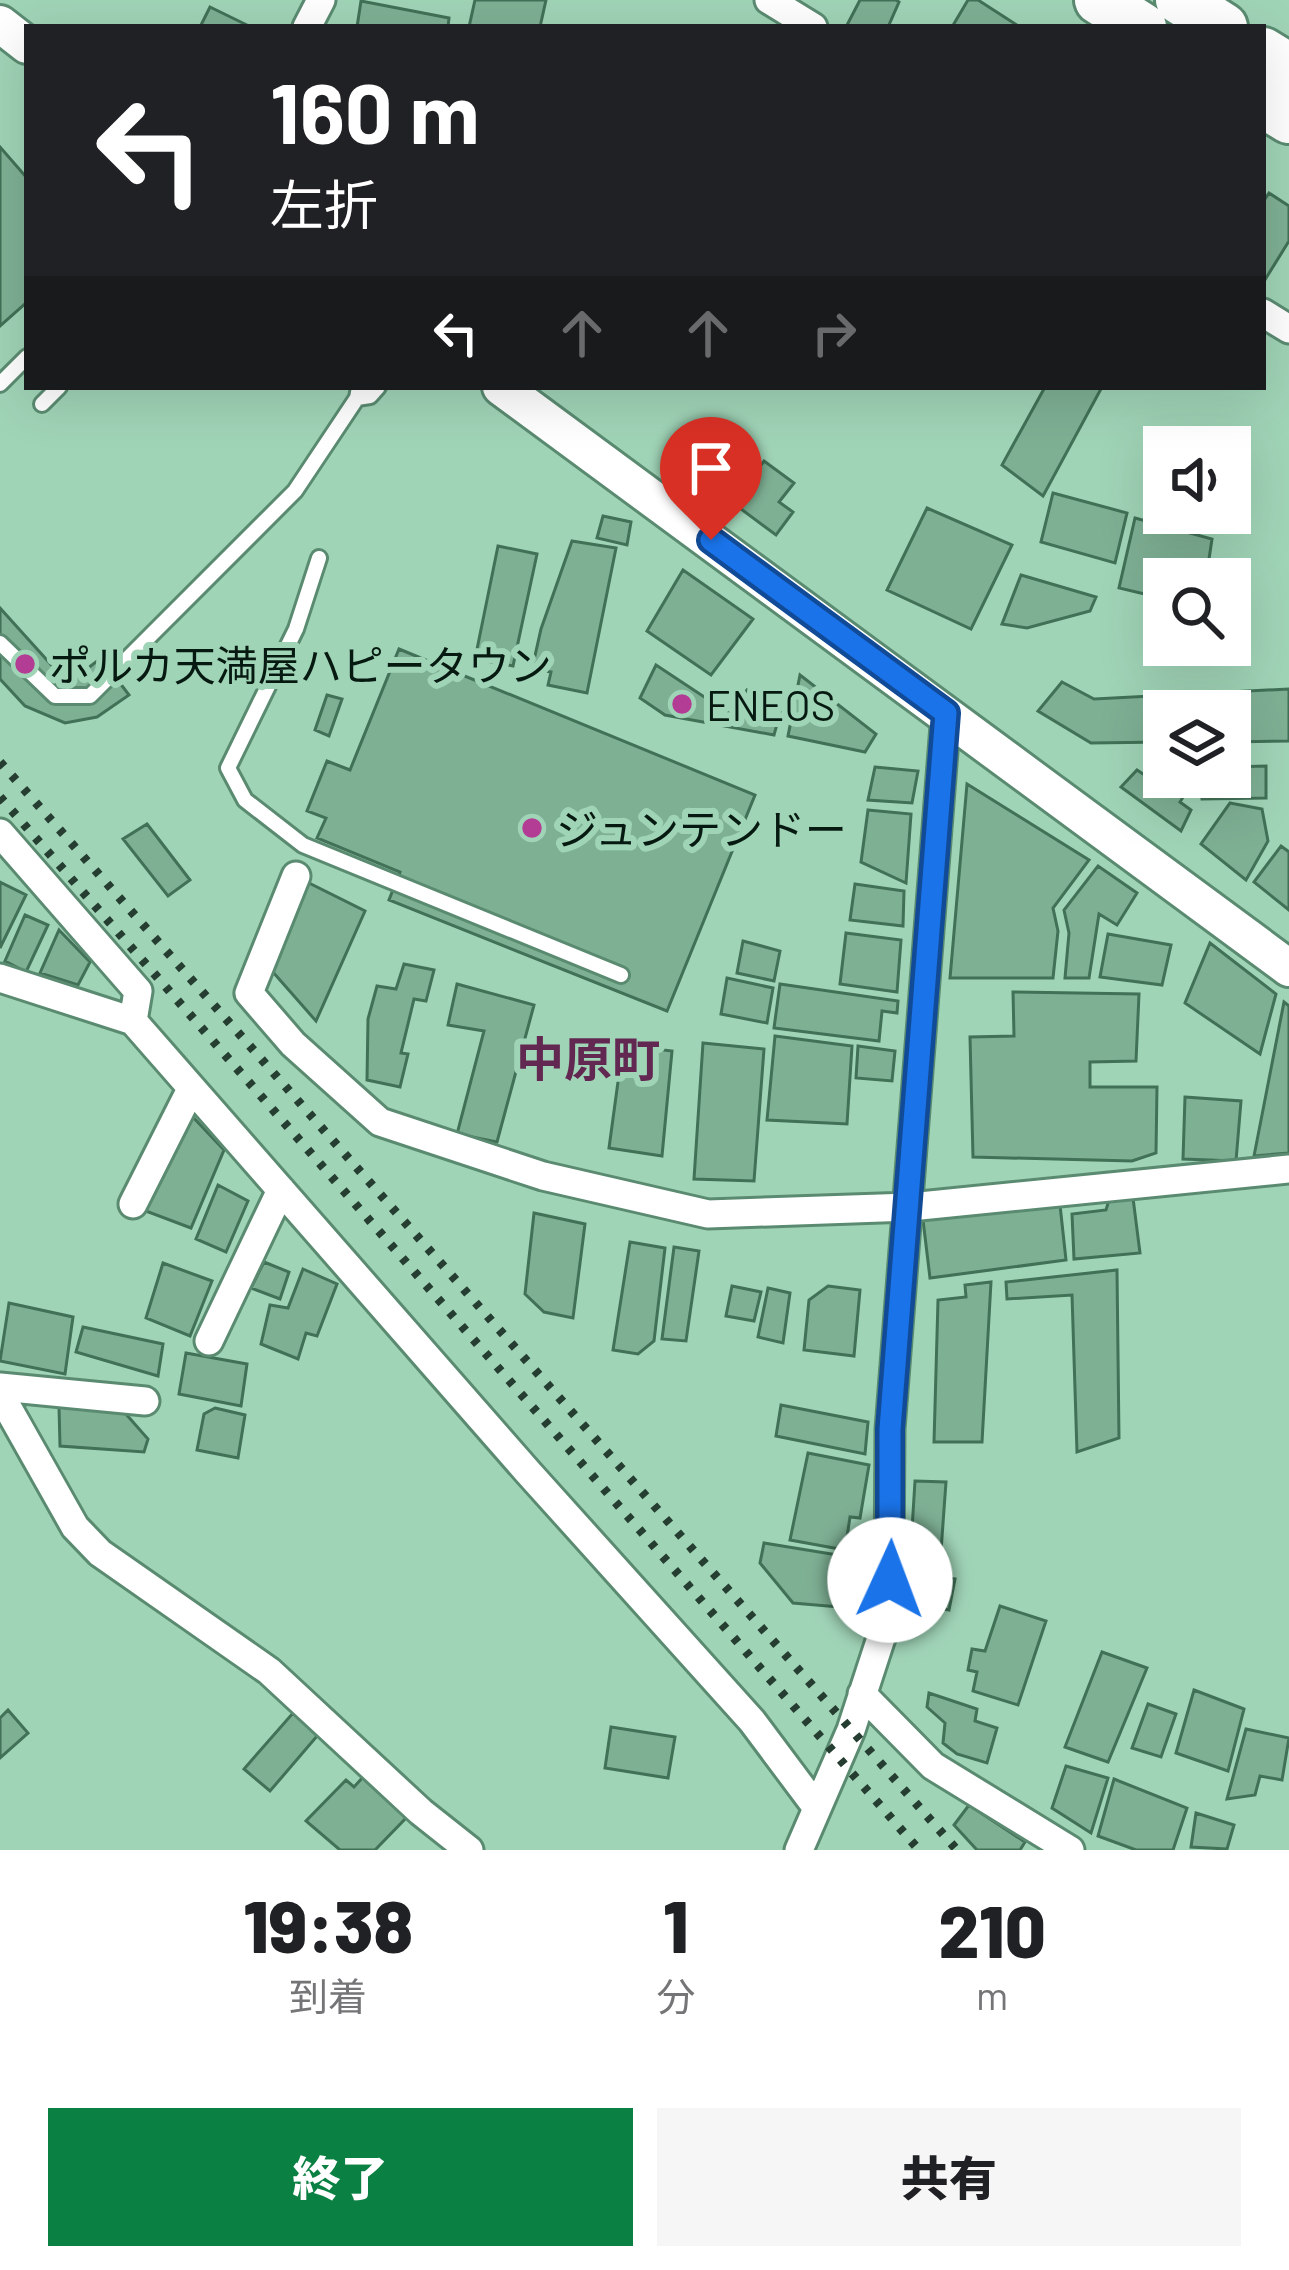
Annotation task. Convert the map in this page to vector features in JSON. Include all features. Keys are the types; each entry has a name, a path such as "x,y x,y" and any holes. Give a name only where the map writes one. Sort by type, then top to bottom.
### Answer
{"highway":[{"path":"1099,0 1137,24"},
{"path":"1180,0 1218,24"}],"street":[{"path":"769,0 808,24"},
{"path":"0,24 24,43"},
{"path":"505,390 1289,968"},
{"path":"799,1850 841,1759 881,1638 890,1580 890,1429 946,713"},
{"path":"0,833 139,991 133,1021"},
{"path":"296,876 249,993 293,1044 380,1122 543,1176 708,1214 910,1207 1289,1169"},
{"path":"2,985 133,1021 752,1721 817,1808"},
{"path":"133,1204 191,1089"},
{"path":"209,1341 281,1190"},
{"path":"0,1390 145,1401"},
{"path":"0,1390 75,1527 100,1553 269,1671 421,1812 469,1850"},
{"path":"862,1694 933,1766 1070,1850"}],"lane":[{"path":"0,384 24,360"},
{"path":"42,404 56,390"},
{"path":"0,643 56,696 90,696 295,491 354,390"},
{"path":"319,558 296,629 228,768 245,800 303,845 622,975"}],"building":[{"path":"475,0 546,0 541,24 470,24"},
{"path":"860,0 899,2 889,24 848,24"},
{"path":"968,0 978,0 1015,24 954,24"},
{"path":"361,1 449,18 448,24 357,24"},
{"path":"210,7 245,24 202,24"},
{"path":"0,147 24,175 24,305 0,326"},
{"path":"1269,193 1289,206 1289,241 1266,278"},
{"path":"1043,390 1100,390 1043,496 1002,465"},
{"path":"764,461 794,483 779,502 793,512 776,535 733,503"},
{"path":"1053,493 1127,513 1115,563 1041,542"},
{"path":"927,508 1012,545 971,629 887,590"},
{"path":"603,516 631,522 627,545 597,538"},
{"path":"1135,518 1143,520 1143,534 1194,534 1212,539 1209,558 1143,558 1143,594 1119,588"},
{"path":"572,541 616,548 587,693 548,685 551,672 532,669"},
{"path":"498,546 537,554 513,666 475,659"},
{"path":"683,570 753,619 711,675 647,631"},
{"path":"1021,575 1096,597 1090,611 1027,628 1002,624"},
{"name":"ポルカ天満屋ハピータウン","path":"0,608 56,670 68,677 79,675 101,658 129,695 97,717 65,723 25,706 0,679"},
{"name":"ジュンテンドー","path":"399,649 755,795 667,1011 389,900 400,872 317,838 326,818 307,811 327,761 350,770"},
{"name":"ENEOS","path":"656,665 730,714 747,690 781,710 774,735 665,715 640,698"},
{"path":"800,675 876,734 865,752 788,736"},
{"path":"1062,682 1094,699 1143,696 1143,742 1091,743 1038,711"},
{"path":"1289,689 1289,741 1251,742 1251,691"},
{"path":"327,695 342,699 329,736 315,730"},
{"path":"1251,766 1266,766 1266,798 1202,799 1251,798"},
{"path":"875,767 918,771 912,803 868,800"},
{"path":"1137,770 1143,774 1143,798 1182,798 1180,802 1191,810 1181,831 1121,787"},
{"path":"967,784 1089,860 1053,908 1058,931 1053,978 950,978"},
{"path":"1230,803 1262,809 1268,841 1246,880 1201,844"},
{"path":"868,810 911,814 906,883 861,862"},
{"path":"147,824 190,880 168,896 123,839"},
{"path":"1281,846 1289,852 1289,910 1254,882"},
{"path":"1098,866 1137,893 1117,925 1099,914 1089,978 1065,978 1069,933 1064,910"},
{"path":"0,882 26,895 0,948"},
{"path":"307,882 365,911 316,1021 272,971"},
{"path":"855,884 904,891 903,926 850,920"},
{"path":"25,915 48,925 26,972 5,961"},
{"path":"59,930 90,962 78,985 40,973"},
{"path":"846,933 901,940 897,992 840,984"},
{"path":"1108,934 1171,945 1162,985 1100,977"},
{"path":"743,941 780,951 774,981 737,973"},
{"path":"1210,943 1276,994 1260,1054 1185,1003"},
{"path":"404,964 434,970 426,1001 414,999 401,1053 408,1054 400,1087 367,1080 368,1019 377,986 396,989"},
{"path":"727,978 773,988 767,1023 721,1014"},
{"path":"457,984 534,1005 497,1142 457,1134 484,1031 448,1025"},
{"path":"780,984 898,1001 897,1013 882,1011 879,1041 774,1028"},
{"path":"1013,992 1139,994 1136,1061 1090,1062 1090,1087 1157,1087 1156,1153 1132,1161 973,1157 970,1037 1014,1036"},
{"path":"1284,1002 1289,1006 1289,1153 1254,1156"},
{"path":"775,1036 852,1046 847,1124 767,1120"},
{"path":"703,1043 764,1049 754,1181 694,1179"},
{"path":"623,1045 672,1051 662,1156 609,1148"},
{"path":"858,1046 895,1051 892,1081 856,1078"},
{"path":"1185,1097 1241,1101 1236,1161 1183,1159"},
{"path":"190,1114 224,1150 191,1228 143,1210"},
{"path":"218,1185 248,1201 226,1252 196,1239"},
{"path":"1133,1198 1140,1253 1074,1259 1072,1214 1106,1210 1109,1200"},
{"path":"1060,1205 1066,1260 930,1278 923,1220"},
{"path":"534,1213 585,1224 573,1318 544,1312 525,1294"},
{"path":"630,1242 665,1248 654,1341 638,1354 613,1350"},
{"path":"674,1247 699,1251 686,1341 662,1339"},
{"path":"264,1262 289,1272 280,1299 251,1288"},
{"path":"163,1263 212,1281 190,1336 146,1318"},
{"path":"303,1269 337,1284 317,1336 306,1333 298,1359 261,1344 270,1305 288,1308"},
{"path":"1117,1270 1119,1438 1077,1452 1072,1295 1007,1299 1006,1282"},
{"path":"991,1282 982,1442 934,1442 938,1300 966,1297 965,1285"},
{"path":"732,1286 761,1292 754,1321 726,1316"},
{"path":"828,1286 860,1290 854,1356 804,1350 809,1300"},
{"path":"768,1288 790,1293 783,1343 758,1337"},
{"path":"9,1303 73,1317 65,1374 0,1361"},
{"path":"83,1327 163,1344 158,1376 76,1352"},
{"path":"186,1353 247,1364 241,1406 179,1394"},
{"path":"781,1405 868,1422 865,1454 776,1436"},
{"path":"59,1407 125,1413 148,1439 144,1452 60,1446"},
{"path":"215,1408 245,1415 238,1458 197,1450 204,1414"},
{"path":"808,1453 869,1465 860,1518 850,1517 845,1550 790,1540"},
{"path":"915,1481 946,1482 940,1565 910,1562"},
{"path":"764,1543 856,1558 850,1608 793,1603 760,1563"},
{"path":"918,1572 955,1579 949,1610 911,1603"},
{"path":"1000,1606 1046,1621 1018,1705 973,1691 977,1672 968,1670 972,1649 985,1651"},
{"path":"1102,1652 1147,1668 1108,1762 1065,1747"},
{"path":"1194,1690 1244,1709 1228,1771 1176,1753"},
{"path":"929,1693 977,1709 975,1721 997,1728 987,1763 957,1754 943,1743 945,1723 927,1707"},
{"path":"1148,1704 1176,1714 1161,1757 1132,1748"},
{"path":"8,1710 28,1733 0,1758 0,1718"},
{"path":"293,1713 318,1735 270,1791 244,1769"},
{"path":"611,1727 675,1737 668,1778 605,1768"},
{"path":"1246,1729 1289,1738 1282,1780 1260,1776 1255,1795 1227,1799"},
{"path":"1066,1766 1108,1778 1091,1833 1052,1808"},
{"path":"364,1776 407,1817 375,1850 340,1850 306,1821 346,1780 354,1787"},
{"path":"1114,1779 1187,1808 1173,1850 1136,1850 1098,1836"},
{"path":"969,1805 1025,1842 1020,1850 977,1850 954,1825"},
{"path":"1196,1813 1234,1825 1227,1849 1191,1847"}],"railway":[{"path":"0,762 957,1850"},
{"path":"0,797 919,1850"}],"place":[{"name":"ポルカ天満屋ハピータウン","path":"25,664"},
{"name":"ENEOS","path":"682,704"},
{"name":"ジュンテンドー","path":"532,828"}],"district":[{"name":"中原町","path":"588,1058"}],"route":[{"path":"711,540 946,713 890,1429 890,1580"}]}
